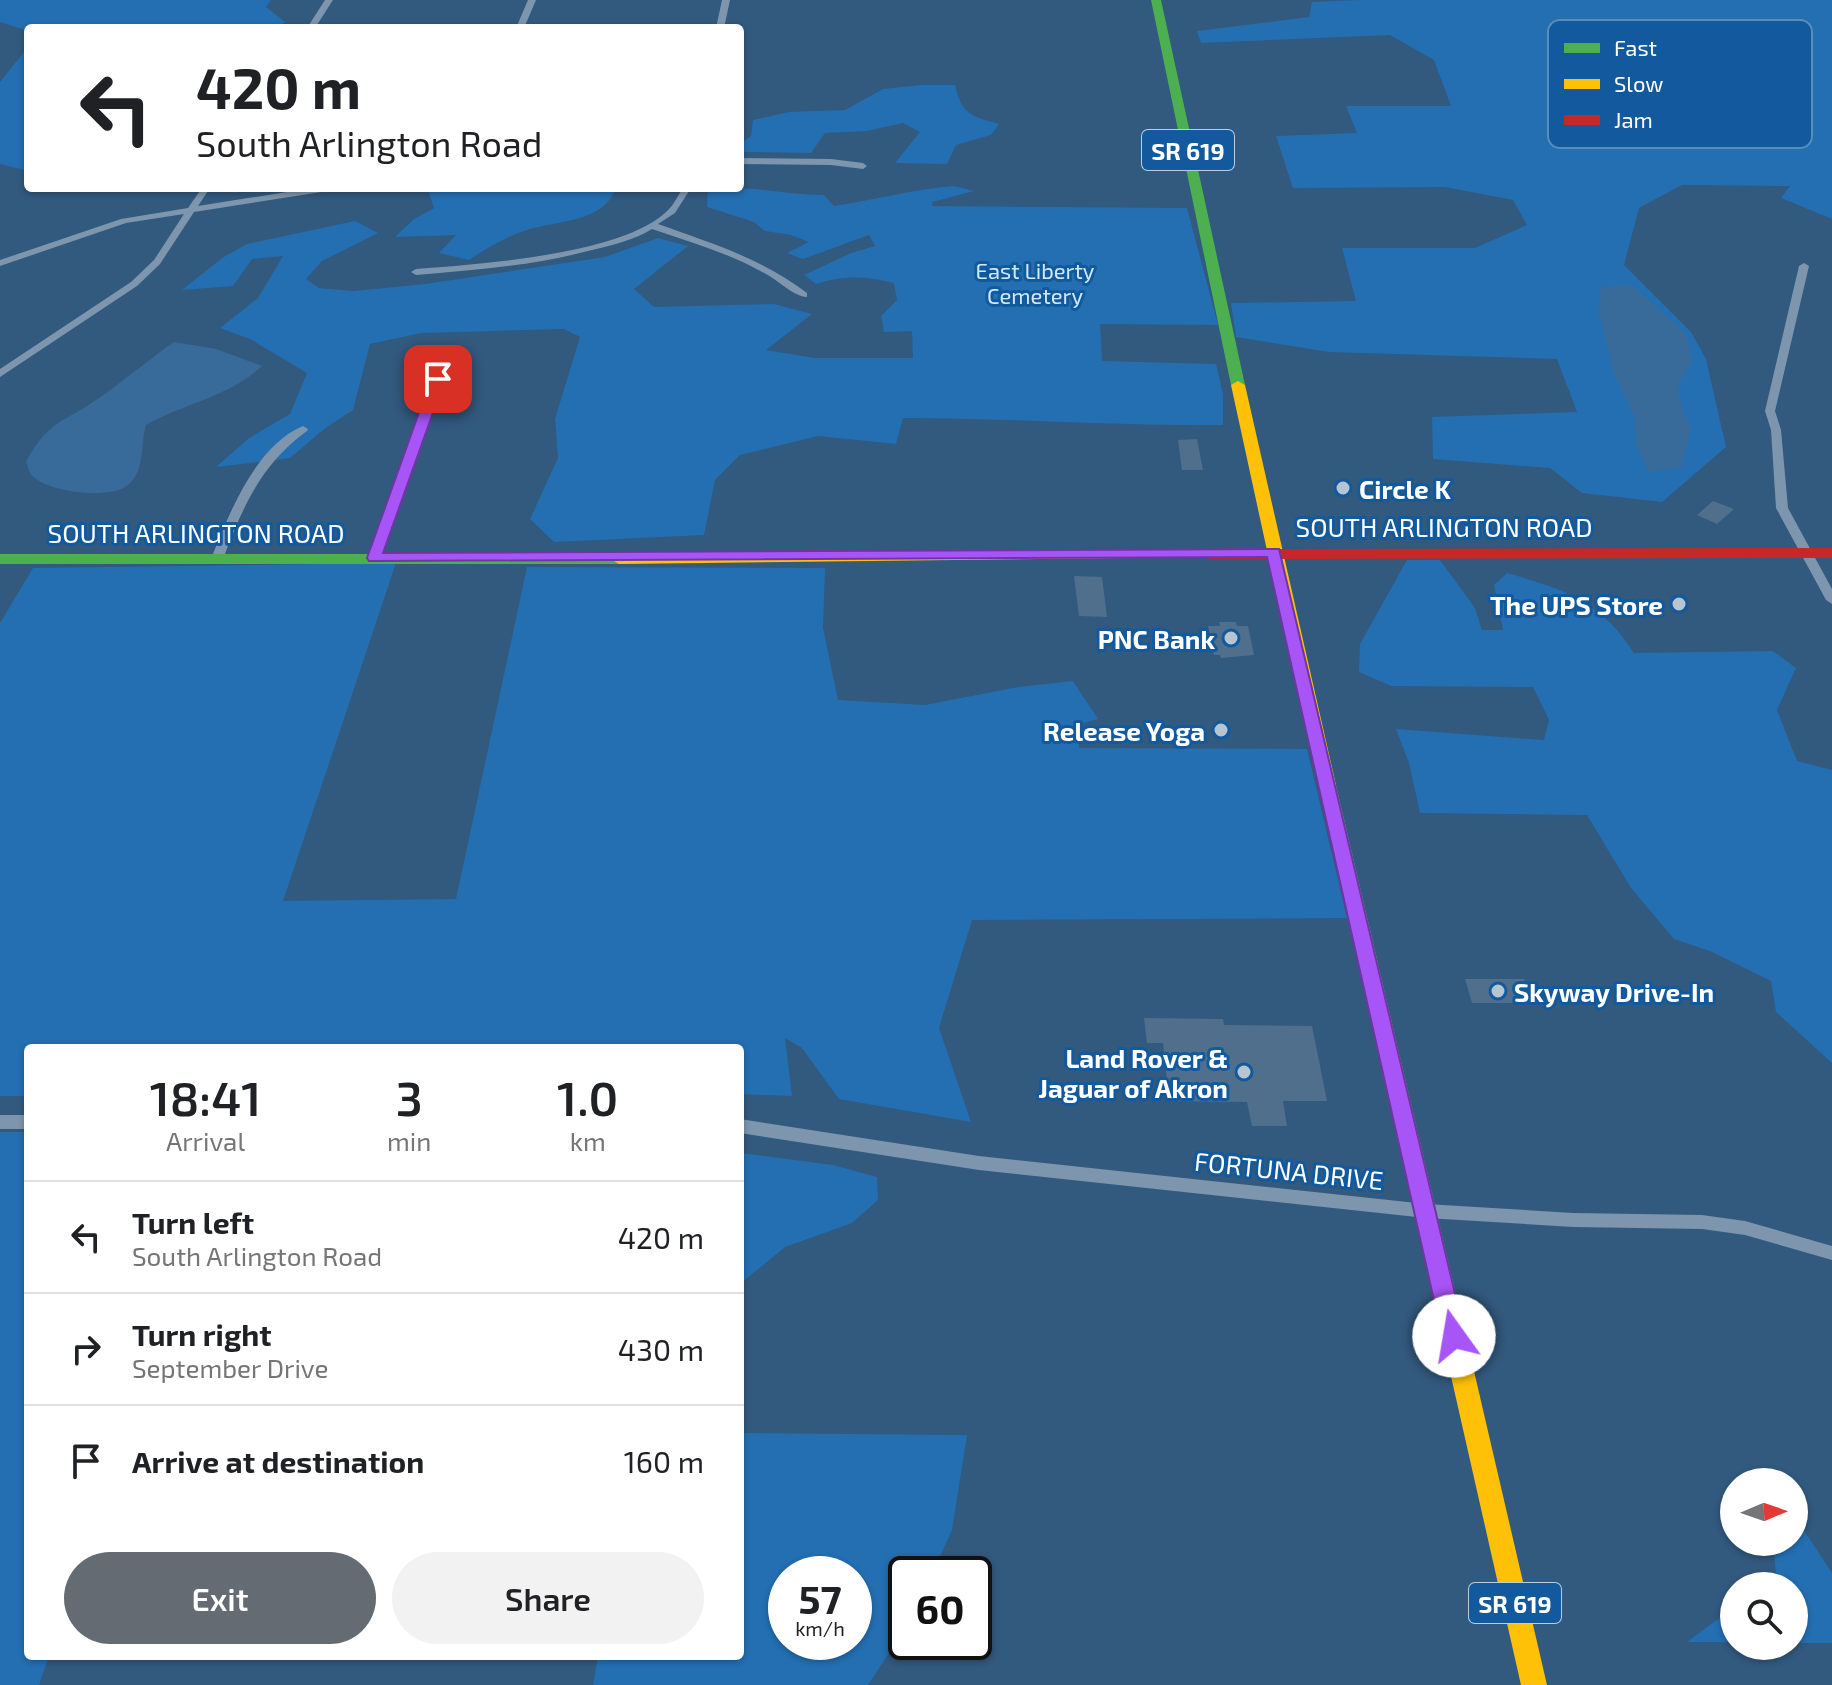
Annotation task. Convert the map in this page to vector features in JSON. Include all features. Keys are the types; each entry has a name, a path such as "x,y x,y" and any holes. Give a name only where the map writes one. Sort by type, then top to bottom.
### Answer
{"main road":[{"name":"SR 619","path":"1156,0 1273,552 1534,1685"},
{"name":"SOUTH ARLINGTON ROAD","path":"0,559 1273,552 1832,553"}],"street":[{"path":"314,24 329,0"},
{"path":"522,24 532,0"},
{"path":"721,24 726,0"},
{"path":"744,161 831,162 863,166"},
{"path":"0,374 134,284 157,262 203,192"},
{"path":"0,263 104,226 303,192"},
{"path":"416,272 557,255 621,240 654,226 678,204 685,192"},
{"path":"654,226 761,266 783,277 804,295"},
{"path":"1804,266 1770,411 1776,430 1782,508 1832,600"},
{"path":"374,558 438,379"},
{"path":"217,559 259,468 279,445 303,429"},
{"path":"0,1122 24,1122"},
{"name":"FORTUNA DRIVE","path":"744,1127 979,1163 1426,1211 1573,1220 1702,1222 1759,1232 1832,1253"}],"green space":[{"path":"0,0 271,0 266,7 285,22 24,24 24,30 0,22"},
{"path":"1832,0 1832,219 1781,198 1790,186 1682,185 1639,208 1624,265 1691,332 1706,359 1726,447 1662,502 1582,493 1550,468 1433,459 1432,417 1577,412 1557,359 1329,352 1236,337 1231,303 1356,301 1342,248 1475,248 1527,225 1513,200 1445,187 1293,188 1276,136 1357,133 1346,106 1451,106 1434,60 1390,35 1201,43 1197,31 1309,17 1312,2"},
{"path":"24,52 24,170 0,164 0,82"},
{"path":"955,85 961,103 969,113 999,124 991,135 956,145 947,164 895,163 920,132 903,123 867,131 825,133 811,153 744,152 744,141 751,136 753,120 789,112 845,110 883,89"},
{"name":"East Liberty Cemetery","path":"954,186 974,191 932,202 932,206 1187,208 1218,325 1100,324 1102,361 1216,364 1223,394 1223,425 903,418 896,444 818,436 740,455 715,480 704,535 554,542 530,519 558,458 555,419 580,337 564,329 421,333 370,344 353,410 324,429 290,458 216,467 249,438 290,414 307,373 250,339 220,328 258,298 283,256 252,259 233,286 182,290 222,258 247,244 355,221 378,233 322,261 306,279 319,288 354,291 425,284 605,257 658,238 688,246 634,289 654,307 774,304 812,314 766,350 814,358 913,358 912,331 884,332 881,316 897,300 894,283 855,278 816,284 804,275 851,253 875,246 869,235 803,259 787,253 809,242 791,235 765,231 754,222 707,207 708,192 744,192 744,189 824,195 834,206"},
{"path":"428,192 614,192 610,200 589,215 517,234 469,260 439,253 456,235 395,237 414,219 434,208"},
{"path":"1407,560 1440,560 1475,608 1482,630 1503,630 1494,585 1507,573 1547,585 1580,600 1608,621 1634,653 1773,651 1796,668 1777,710 1797,761 1832,770 1832,1063 1776,1012 1771,981 1710,951 1674,939 1631,888 1587,815 1420,813 1409,763 1396,729 1544,740 1549,720 1533,687 1391,686 1359,672 1360,644"},
{"path":"396,563 283,901 456,899 527,567 825,568 823,628 838,700 925,705 1018,687 1073,681 1098,719 1047,733 1078,726 1079,748 1307,749 1347,918 972,920 939,1028 971,1122 839,1099 802,1048 785,1038 792,1096 744,1094 744,1044 24,1044 24,1096 0,1096 0,623 33,568"},
{"path":"0,1132 24,1132 24,1660 48,1660 39,1685 0,1685"},
{"path":"744,1154 833,1165 877,1177 878,1200 852,1223 785,1247 744,1281"},
{"path":"744,1433 967,1435 952,1530 940,1556 888,1556 888,1654 868,1685 593,1685 597,1660 744,1660"},
{"path":"1808,1536 1832,1573 1832,1643 1808,1643 1808,1572 1776,1572 1774,1556 1808,1556"},
{"path":"1720,1617 1720,1642 1687,1642"}],"shaded area":[{"path":"1632,285 1687,335 1692,361 1678,387 1683,411 1691,427 1682,467 1649,472 1637,447 1634,415 1614,374 1598,308 1601,287"},
{"path":"174,342 216,349 262,366 235,385 146,425 139,467 125,487 104,493 76,492 48,485 31,474 26,462 50,429 99,398"}],"building":[{"path":"1197,439 1203,470 1182,470 1178,440"},
{"path":"1713,501 1734,509 1717,524 1697,515"},
{"path":"1074,576 1102,577 1107,617 1079,616"},
{"name":"PNC Bank","path":"1219,622 1248,626 1254,655 1221,658 1214,655 1208,626 1220,626"},
{"name":"Skyway Drive-In","path":"1465,979 1524,979 1531,1003 1472,1003"},
{"name":"Land Rover & Jaguar of Akron","path":"1144,1018 1223,1019 1224,1025 1312,1026 1327,1101 1283,1101 1287,1126 1252,1126 1247,1102 1169,1101 1163,1043 1147,1043"}],"traffic: fast":[{"path":"1156,0 1238,385"},
{"path":"0,559 619,559"},
{"path":"1327,785 1455,1341"}],"traffic: slow":[{"path":"1238,385 1327,785"},
{"path":"619,559 1210,554"},
{"path":"1455,1341 1534,1685"}],"traffic: jam":[{"path":"1210,554 1832,553"}],"place":[{"name":"Circle K","path":"1343,488"},
{"name":"The UPS Store","path":"1679,604"},
{"name":"PNC Bank","path":"1231,638"},
{"name":"Release Yoga","path":"1221,730"},
{"name":"Skyway Drive-In","path":"1498,991"},
{"name":"Land Rover & Jaguar of Akron","path":"1244,1072"}],"route":[{"path":"438,379 374,558 585,559 1273,552 1454,1336"}]}
